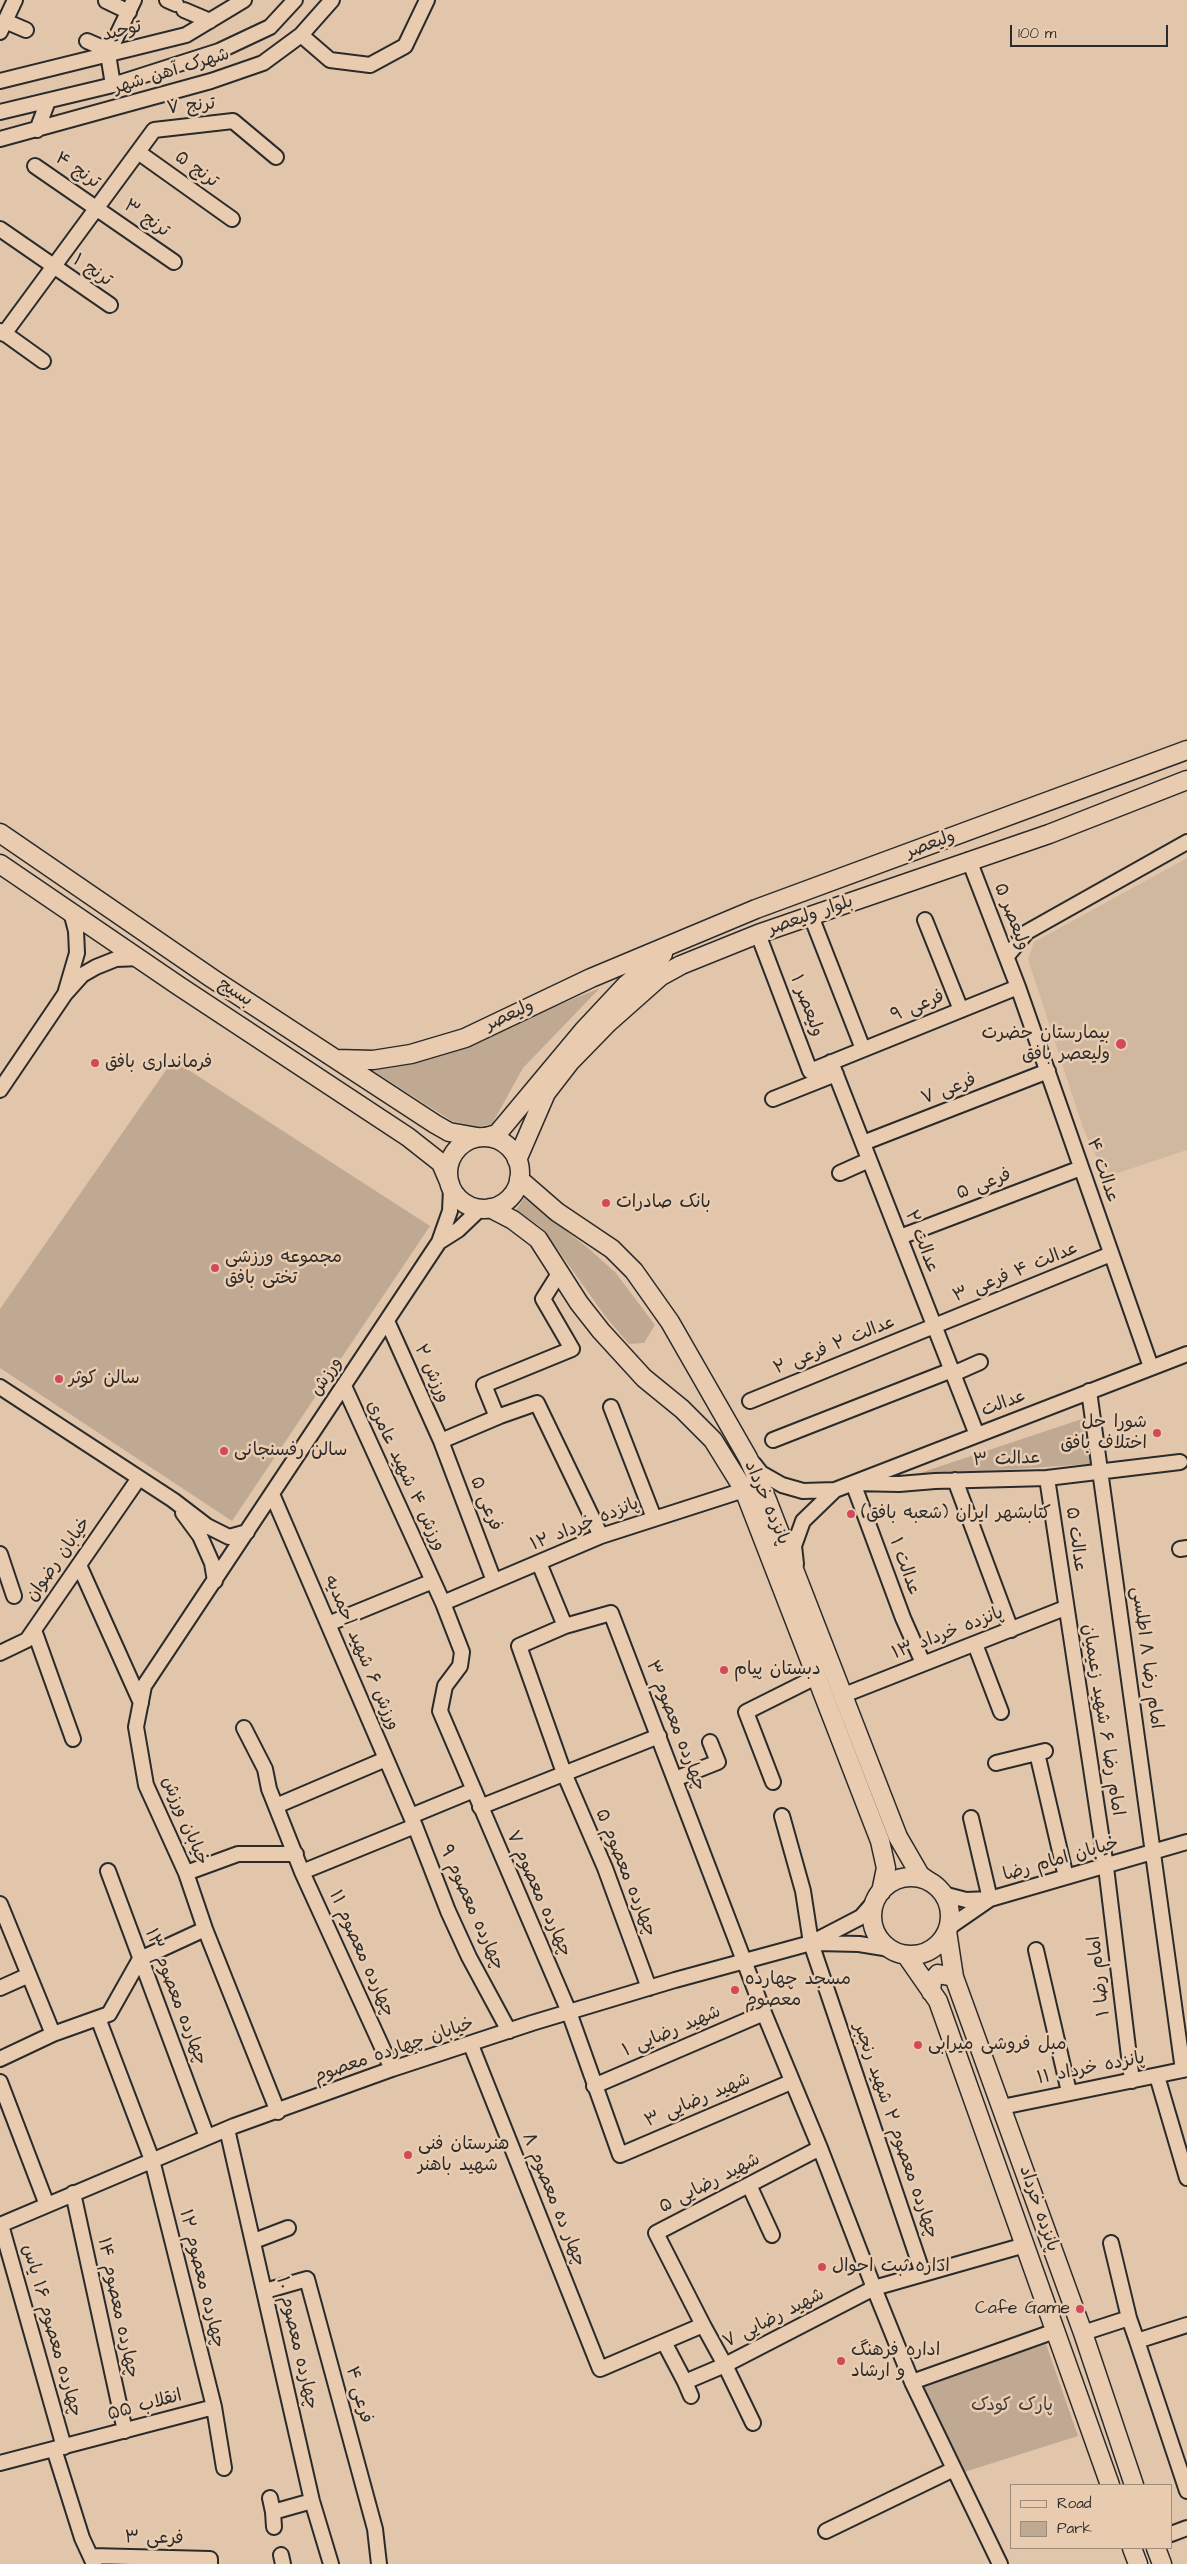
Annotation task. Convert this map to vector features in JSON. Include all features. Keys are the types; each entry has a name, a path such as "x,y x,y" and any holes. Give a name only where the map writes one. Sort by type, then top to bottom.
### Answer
{"main road":[{"name":"ولیعصر","path":"336,1059 373,1060 411,1054 464,1038 591,978 756,910 1187,750"},
{"name":"بلوار ولیعصر","path":"517,1160 546,1093 570,1062 608,1023 661,976 681,965 758,934 1049,834 1187,780"},
{"name":"بسیج","path":"0,833 265,1013 449,1132 482,1137"},
{"name":"بسیج","path":"0,864 428,1151 441,1163 450,1186"},
{"name":"ولیعصر","path":"482,1137 497,1134 583,1031 626,985 676,943"},
{"path":"201,1000 210,997 214,989 214,979"},
{"path":"252,1032 252,1022 256,1015 265,1013"},
{"path":"482,1137 505,1144 517,1160 519,1179 509,1198 485,1208 463,1202 450,1186 448,1169 453,1154 464,1143 482,1137"},
{"name":"پانزده خرداد","path":"519,1179 557,1212 612,1249 634,1271 670,1322 738,1440 767,1500 898,1837 920,1875 937,1888"},
{"name":"پانزده خرداد","path":"485,1208 513,1220 538,1239 579,1303 623,1358 714,1440 744,1490 818,1676 885,1857 886,1868 878,1896"},
{"path":"917,1877 937,1888 948,1904 947,1930 942,1940 932,1949 920,1954 898,1952 879,1937 873,1922 878,1896 891,1883 904,1878 917,1877"},
{"name":"پانزده خرداد","path":"947,1930 954,1977 1083,2334 1134,2484"},
{"name":"پانزده خرداد","path":"898,1952 938,2002 1110,2484"},
{"path":"931,1992 932,1981 938,1974 945,1973 954,1977"},
{"path":"1132,2549 1138,2564"},
{"path":"1156,2549 1162,2564"}],"street":[{"path":"14,0 2,27 26,30"},
{"name":"توحید","path":"0,81 186,35 244,0"},
{"name":"شهرک آهن شهر","path":"0,112 113,85 219,51 270,27 295,0"},
{"name":"شهرک آهن شهر","path":"0,139 211,81 263,63 301,34 332,0"},
{"path":"301,34 330,60 370,65 406,46 427,0"},
{"path":"106,1 132,6 109,53 113,85"},
{"path":"176,4 210,21"},
{"path":"87,41 109,53"},
{"path":"37,130 48,101"},
{"name":"ترنج ۷","path":"3,333 154,130 233,121 276,157"},
{"name":"ترنج ۵","path":"138,152 232,219"},
{"name":"ترنج ۴","path":"35,166 97,208"},
{"name":"ترنج ۳","path":"97,208 174,262"},
{"name":"ترنج ۱","path":"0,229 110,305"},
{"path":"3,333 43,361"},
{"path":"1007,956 1027,932 1187,842"},
{"name":"ولیعصر ۵","path":"969,860 1018,988"},
{"path":"65,994 77,953 76,931 71,912"},
{"path":"811,916 864,1049"},
{"path":"925,920 961,1010"},
{"name":"ولیعصر ۱","path":"758,934 810,1071 833,1068"},
{"path":"0,1090 65,994 82,976 96,967 116,959 140,958"},
{"name":"فرعی ۹","path":"833,1068 864,1049 1018,988"},
{"name":"عدالت ۴","path":"1018,988 1151,1368"},
{"path":"773,1099 833,1068"},
{"name":"عدالت ۲","path":"833,1068 977,1435"},
{"name":"فرعی ۷","path":"863,1143 1048,1071"},
{"path":"840,1173 870,1160"},
{"name":"فرعی ۵","path":"900,1237 1081,1168"},
{"name":"ورزش","path":"247,1532 439,1242 450,1211 450,1186"},
{"name":"ورزش","path":"439,1242 458,1230 485,1208"},
{"name":"عدالت ۴ فرعی ۳","path":"934,1326 1112,1254"},
{"path":"496,1417 484,1385 572,1349 543,1299 560,1272"},
{"name":"ورزش ۲","path":"387,1321 440,1441"},
{"name":"عدالت ۲ فرعی ۲","path":"750,1401 934,1326"},
{"name":"عدالت","path":"738,1440 761,1473 782,1485 803,1491 834,1490 1187,1354"},
{"path":"773,1440 980,1362"},
{"name":"ورزش ۴ شهید عامری","path":"344,1386 443,1603 462,1652 460,1666 445,1686 440,1711 474,1790"},
{"path":"0,1387 174,1500 207,1526 229,1537 247,1532"},
{"name":"امام رضا ۸ اطلسی","path":"1090,1391 1185,2069"},
{"path":"440,1441 496,1417 537,1403 600,1536"},
{"path":"611,1407 654,1518"},
{"name":"فرعی ۵","path":"440,1441 494,1582"},
{"name":"عدالت ۳","path":"853,1483 899,1484 955,1480 1047,1478 1180,1462"},
{"name":"خیابان رضوان","path":"0,1653 27,1640 139,1478"},
{"name":"عدالت ۵","path":"1047,1478 1065,1608"},
{"name":"عدالت ۳","path":"955,1480 1011,1630"},
{"name":"عدالت ۱","path":"853,1483 903,1618 923,1663"},
{"name":"پانزده خرداد ۱۲","path":"443,1603 600,1536 744,1490"},
{"name":"عدالت","path":"797,1577 794,1546 803,1521 834,1490"},
{"name":"ورزش ۶ شهید احمدیه","path":"272,1494 413,1821"},
{"path":"174,1500 200,1536 212,1563 216,1581"},
{"name":"خیابان ورزش","path":"247,1532 144,1686 136,1727 146,1786 186,1873 205,1929 278,2112"},
{"path":"0,1554 14,1596"},
{"path":"539,1563 565,1626"},
{"path":"79,1565 141,1703"},
{"path":"328,1624 433,1581"},
{"name":"پانزده خرداد ۱۳","path":"844,1695 1065,1608"},
{"name":"امام رضا ۶ شهید زعیمیان","path":"1065,1608 1106,1867"},
{"name":"چهارده معصوم ۳","path":"565,1626 611,1614 791,2082 820,2148 912,2382 1000,2564"},
{"name":"چهارده معصوم ۵","path":"565,1626 519,1646 564,1773 605,1868 648,1988"},
{"path":"34,1630 73,1739"},
{"path":"975,1644 1001,1712"},
{"path":"773,1782 746,1712 818,1676"},
{"name":"چهارده معصوم ۱۱","path":"244,1728 266,1769 269,1788 302,1872 392,2069"},
{"path":"480,1807 659,1736"},
{"path":"675,1779 718,1762 710,1742"},
{"path":"996,1762 1042,1751 1066,1877"},
{"path":"276,1806 386,1759"},
{"path":"302,1872 413,1821 474,1790"},
{"name":"چهارده معصوم ۷","path":"474,1790 569,2012 620,2155"},
{"name":"چهارده معصوم ۲ شهید رنجبر","path":"782,1816 803,1891 811,1943 923,2274"},
{"path":"947,1930 990,1899 971,1818"},
{"name":"چهارده معصوم ۹","path":"413,1821 469,1957 509,2031"},
{"name":"خیابان امام رضا","path":"937,1888 966,1900 990,1899 1106,1867 1187,1842"},
{"path":"186,1873 238,1854 296,1854"},
{"name":"امام رضا ۱","path":"1106,1867 1132,2081"},
{"name":"چهارده معصوم ۱۳","path":"108,1871 207,2137"},
{"path":"811,1943 862,1917 878,1896"},
{"path":"0,1904 53,2034"},
{"path":"0,2059 53,2034 109,2014 140,1959 205,1929"},
{"path":"811,1943 850,1944 898,1952"},
{"name":"خیابان چهارده معصوم","path":"1,2225 207,2137 392,2069 648,1988 811,1943"},
{"path":"1036,1950 1069,2092"},
{"path":"0,1988 29,1975"},
{"name":"شهید رضایی ۱","path":"594,2086 764,2013"},
{"name":"چهارده معصوم ۱۲","path":"98,2018 152,2160 214,2407"},
{"name":"چهار ده معصوم ۸","path":"471,2045 600,2369"},
{"name":"پانزده خرداد ۱۱","path":"1002,2107 1185,2069"},
{"path":"1157,2076 1187,2178"},
{"path":"0,2082 48,2204"},
{"name":"شهید رضایی ۳","path":"620,2155 791,2082"},
{"name":"چهارده معصوم ۱۰","path":"228,2129 312,2501 331,2564"},
{"name":"شهید رضایی ۵","path":"703,2325 656,2233 820,2148"},
{"path":"748,2185 772,2235"},
{"name":"چهارده معصوم ۱۴","path":"73,2193 125,2431"},
{"name":"چهارده معصوم ۱۶ یاس","path":"1,2225 82,2538 92,2560"},
{"path":"254,2240 288,2228"},
{"path":"1111,2243 1129,2318 1187,2490"},
{"name":"شهید رضایی ۷","path":"600,2369 703,2325 725,2365 874,2288 1025,2245"},
{"name":"فرعی ۴","path":"265,2291 307,2279 374,2529 379,2564"},
{"path":"1083,2334 1129,2318"},
{"path":"1137,2341 1187,2325"},
{"path":"912,2382 1055,2331"},
{"path":"664,2342 691,2396"},
{"path":"685,2382 725,2365 753,2423"},
{"path":"214,2407 224,2468"},
{"name":"انقلاب ۵۵","path":"0,2464 214,2407"},
{"path":"826,2531 954,2469"},
{"path":"274,2527 271,2505 312,2501"},
{"path":"1172,2534 1187,2528"},
{"name":"فرعی ۳","path":"92,2560 160,2561 210,2558 210,2564"}],"shaded area":[{"name":"بیمارستان حضرت ولیعصر بافق","path":"1187,858 1187,1150 1106,1177 1083,1128 1028,959 1034,942"}],"green space":[{"path":"600,988 523,1068 492,1124 476,1127 452,1121 370,1069 561,1004"},
{"name":"مجموعه ورزشی تختی بافق","path":"173,1060 430,1226 232,1521 0,1368 0,1309"},
{"path":"524,1198 588,1248 615,1272 655,1325 644,1343 629,1344 605,1316 543,1229 516,1210"},
{"path":"1085,1418 1092,1464 911,1476"},
{"name":"پارک کودک","path":"1046,2344 1078,2436 961,2473 921,2385"}],"place":[{"name":"بیمارستان حضرت ولیعصر بافق","path":"1121,1044"},
{"name":"فرمانداری بافق","path":"95,1063"},
{"name":"بانک صادرات","path":"606,1203"},
{"name":"مجموعه ورزشی تختی بافق","path":"215,1268"},
{"name":"سالن کوثر","path":"59,1379"},
{"name":"شورا حل اختلاف بافق","path":"1157,1433"},
{"name":"سالن رفسنجانی","path":"224,1451"},
{"name":"کتابشهر ایران (شعبه بافق)","path":"851,1514"},
{"name":"دبستان پیام","path":"724,1670"},
{"name":"مسجد چهارده معصوم","path":"735,1990"},
{"name":"مبل فروشی میرابی","path":"918,2045"},
{"name":"هنرستان فنی شهید باهنر","path":"408,2155"},
{"name":"اداره ثبت احوال","path":"822,2267"},
{"name":"Cafe Game","path":"1080,2309"},
{"name":"اداره فرهنگ و ارشاد","path":"841,2361"}]}
